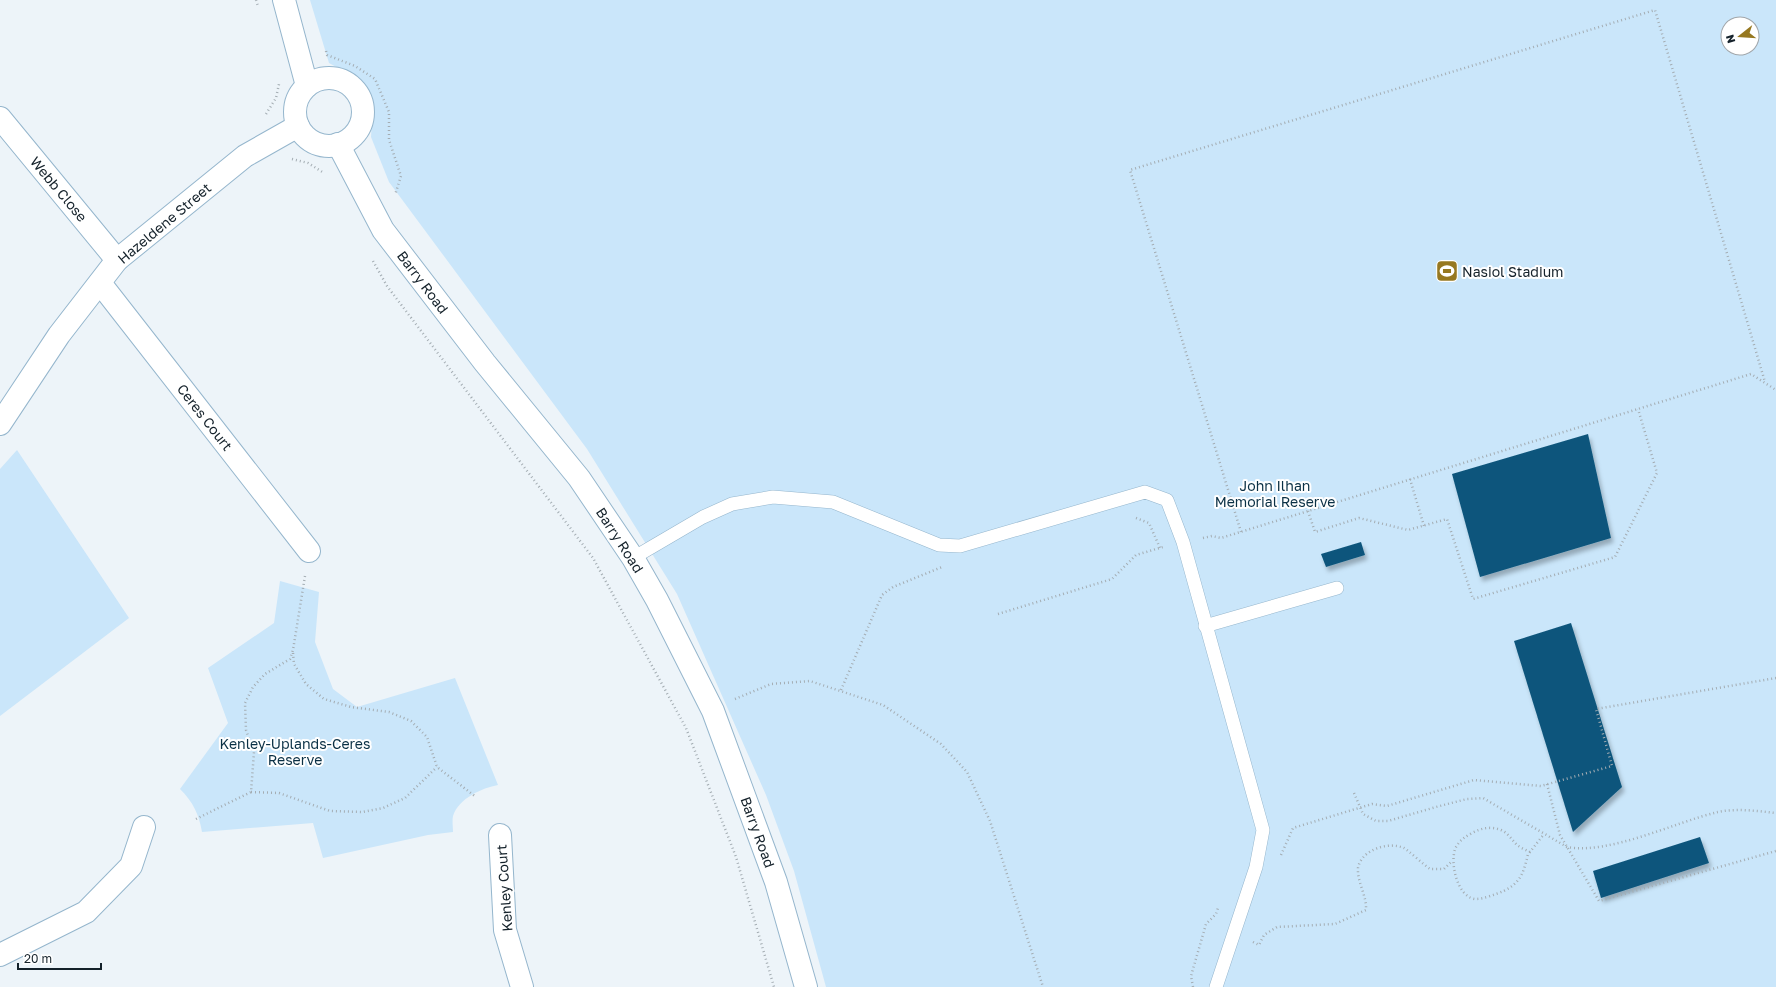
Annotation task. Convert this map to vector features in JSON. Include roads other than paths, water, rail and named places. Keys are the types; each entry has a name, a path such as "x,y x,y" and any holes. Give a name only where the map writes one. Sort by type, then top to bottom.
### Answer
{"street":[{"path":"284,0 307,86"},
{"path":"327,78 338,79 352,87 361,101 363,112 361,122 356,132 348,140 338,144 319,144 303,134 298,126 295,115 296,104 300,94 307,86 316,80 327,78"},
{"name":"Webb Close","path":"0,118 117,260"},
{"name":"Hazeldene Street","path":"0,424 59,335 117,260 245,156 298,126"},
{"name":"Barry Road","path":"338,144 383,230 485,363 579,478 633,558 657,600 713,711 776,882 806,987"},
{"name":"Ceres Court","path":"100,283 309,551"},
{"path":"0,955 86,912 131,866 144,827"},
{"name":"Kenley Court","path":"500,836 505,930 522,987"}],"lane":[{"path":"633,558 703,517 732,504 773,496 833,502 939,545 960,546 1145,492 1167,500 1183,542 1205,626 1264,830 1256,867 1216,987"},
{"path":"1205,626 1337,588"}],"place":[{"name":"Nasiol Stadium","path":"1447,271"}],"park label":[{"name":"John Ilhan Memorial Reserve","path":"1275,494"},
{"name":"Kenley-Uplands-Ceres Reserve","path":"295,752"}]}
